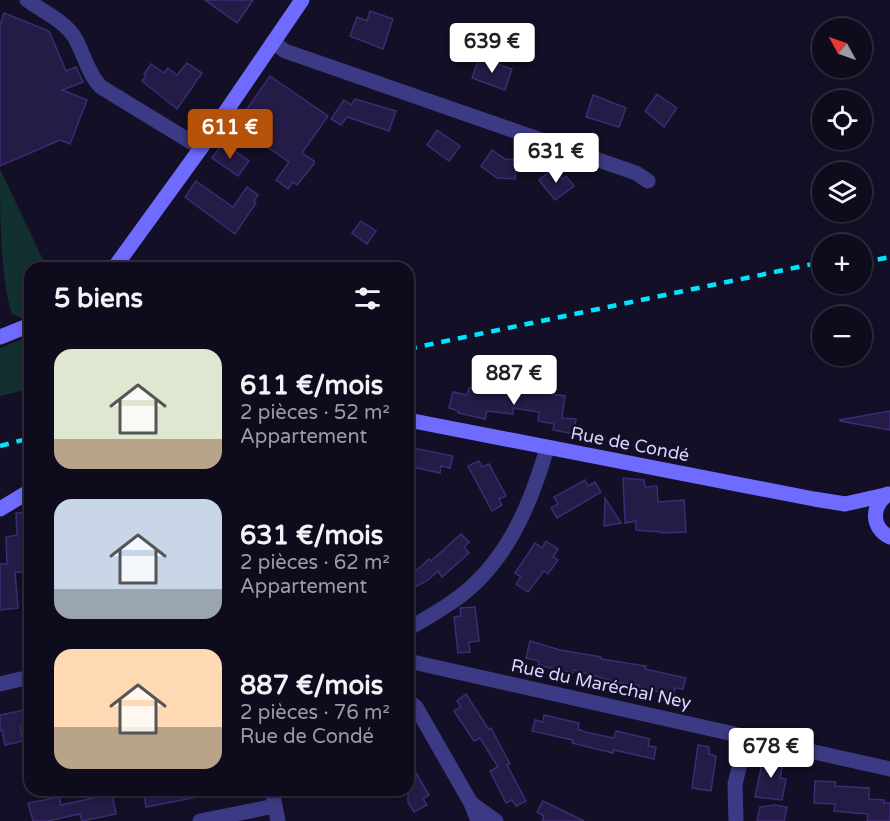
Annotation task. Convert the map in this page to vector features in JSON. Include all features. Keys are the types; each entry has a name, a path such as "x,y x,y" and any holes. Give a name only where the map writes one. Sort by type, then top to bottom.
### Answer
{"main road":[{"path":"118,262 201,148 302,0"},
{"path":"0,337 24,327"},
{"name":"Rue de Condé","path":"414,421 845,504 876,522 879,529 890,537"},
{"path":"876,522 876,508 887,494"},
{"name":"Rue de Condé","path":"845,504 887,494"},
{"path":"0,509 24,495"}],"street":[{"path":"27,0 67,28 74,36 95,81 101,87 201,148"},
{"path":"273,42 285,51 636,173 648,181"},
{"path":"414,625 453,602 493,563 517,529 537,484 547,448"},
{"name":"Rue du Maréchal Ney","path":"414,662 890,769"},
{"path":"0,684 24,679"},
{"path":"414,706 471,803 478,821"},
{"path":"736,821 735,784 747,736"},
{"path":"200,821 276,814 273,796"},
{"path":"471,803 496,821"}],"green space":[{"path":"0,169 44,262 24,262 24,319 12,314 8,299 0,204"},
{"path":"24,338 24,390 0,396 0,348"}],"building":[{"path":"205,0 253,0 237,23"},
{"path":"370,11 393,19 383,49 350,36 357,17 367,21"},
{"path":"4,13 49,31 66,71 76,67 83,82 62,90 87,100 70,144 60,140 0,166 0,25"},
{"path":"464,33 479,38 475,50 460,46"},
{"path":"479,58 512,69 505,90 472,78"},
{"path":"187,63 202,73 177,109 142,81 151,64 164,73 168,68 177,75"},
{"path":"270,76 328,116 302,153 314,161 314,164 297,185 293,182 288,189 276,180 289,162 254,138 263,125 245,112"},
{"path":"657,94 677,108 664,127 645,111"},
{"path":"593,95 626,108 619,127 586,117"},
{"path":"355,99 396,111 389,131 347,117 341,125 331,119 344,100 351,105"},
{"path":"437,130 460,146 449,161 427,145"},
{"path":"223,143 249,161 238,176 212,158"},
{"path":"492,150 505,159 517,160 515,179 497,178 481,166"},
{"path":"554,168 563,179 566,176 574,186 555,200 539,180"},
{"path":"196,181 233,207 247,187 258,195 254,201 256,203 235,234 185,197"},
{"path":"361,221 376,231 367,244 352,233"},
{"path":"469,388 505,394 506,388 565,396 562,418 576,419 574,434 553,430 554,424 538,421 539,412 513,408 513,414 487,411 485,419 458,413 449,408 453,392 467,395"},
{"path":"890,411 890,430 840,421 840,420"},
{"path":"414,448 453,456 450,468 441,466 440,473 414,467"},
{"path":"479,461 482,467 489,464 506,496 499,499 502,505 492,511 468,466"},
{"path":"623,478 644,480 645,487 657,486 658,502 684,500 686,532 661,533 636,530 636,521 625,523"},
{"path":"585,480 588,486 595,482 601,492 557,518 551,508 558,504 554,497"},
{"path":"605,498 621,523 604,526"},
{"path":"24,512 24,572 15,572 18,608 0,610 0,564 7,564 6,537 17,535 16,513"},
{"path":"461,534 469,542 464,547 469,553 442,577 438,571 414,588 414,572 429,559 431,561"},
{"path":"546,541 558,549 553,557 558,560 548,574 544,571 528,592 516,584 521,577 515,573 535,543 542,548"},
{"path":"475,607 479,641 469,642 470,652 458,653 454,617 461,616 460,608"},
{"path":"530,641 560,650 601,657 601,659 646,666 645,669 686,678 683,689 675,688 673,695 574,670 573,673 538,665 539,661 526,658"},
{"path":"466,694 489,730 491,728 526,801 516,806 512,800 506,803 490,771 498,767 480,738 474,741 454,711 461,707 457,701"},
{"path":"24,710 24,725 20,726 23,741 5,745 2,730 0,731 0,715"},
{"path":"544,715 579,723 578,729 585,732 614,738 616,731 650,739 648,746 656,747 654,759 614,750 613,753 572,743 573,740 532,731 535,720 543,722"},
{"path":"698,745 709,747 709,754 716,756 711,791 692,788"},
{"path":"764,754 784,758 780,778 786,779 782,800 755,797"},
{"path":"414,769 429,795 423,799 427,805 414,812 408,802 408,796 414,796"},
{"path":"815,781 836,782 835,786 869,788 869,799 884,800 884,803 890,803 890,821 867,821 868,814 834,811 835,804 814,803"},
{"path":"112,796 116,814 82,821 80,814 48,821 33,821 28,803 59,797 61,805"},
{"path":"144,796 203,796 146,807"},
{"path":"543,801 584,821 542,821 544,816 537,812"},
{"path":"775,805 787,807 784,821 757,821 760,807"}],"railway":[{"path":"872,261 890,257"},
{"path":"414,348 812,264"},
{"path":"0,446 24,440"}]}
